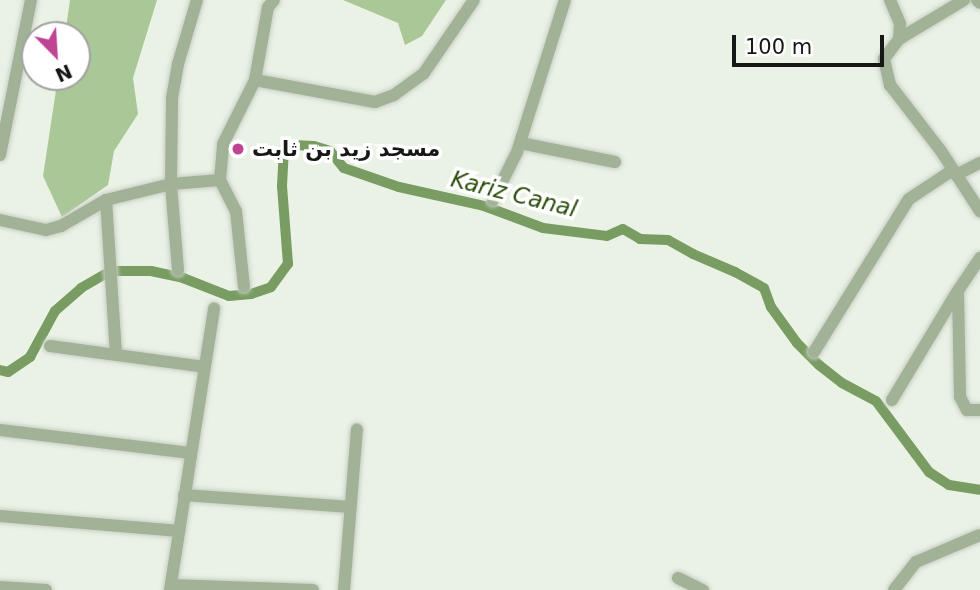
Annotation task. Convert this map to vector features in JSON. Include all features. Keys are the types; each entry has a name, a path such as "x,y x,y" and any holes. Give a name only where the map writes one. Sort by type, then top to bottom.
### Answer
{"street":[{"path":"0,155 31,0"},
{"path":"178,270 171,184 172,98 178,64 197,0"},
{"path":"244,288 236,211 220,180 223,144 256,80 268,7 274,0"},
{"path":"256,80 376,102 394,95 425,73 474,0"},
{"path":"493,200 520,143 565,0"},
{"path":"890,0 900,24 899,39"},
{"path":"964,0 899,39 884,59 890,85 955,172 980,211"},
{"path":"520,143 615,162"},
{"path":"814,352 909,199 955,172 980,163"},
{"path":"0,220 46,230 61,226 106,200 171,184 220,180"},
{"path":"106,200 116,355"},
{"path":"892,400 980,258"},
{"path":"958,290 960,397 967,410 980,410"},
{"path":"214,308 170,588 313,590"},
{"path":"50,346 205,367"},
{"path":"344,590 357,429"},
{"path":"0,430 191,453"},
{"path":"184,495 351,507"},
{"path":"0,516 179,531"},
{"path":"894,590 916,562 980,535"},
{"path":"678,578 703,590"},
{"path":"0,587 46,590"}],"green space":[{"path":"70,0 157,0 133,78 138,114 114,151 108,185 62,217 43,176 56,91 91,91 91,21 67,21"},
{"path":"343,0 446,0 422,36 405,45 398,23"}],"waterway":[{"name":"Kariz Canal","path":"0,370 8,372 30,357 55,311 81,288 111,271 151,271 183,278 229,296 251,294 271,287 288,264 282,186 284,149 293,145 314,146 330,151 344,168 399,187 484,206 543,228 607,236 623,229 640,239 668,240 735,272 764,288 771,307 797,343 819,365 842,383 876,401 929,472 949,485 980,490"}],"place":[{"name":"مسجد زید بن ثابت","path":"238,149"}]}
